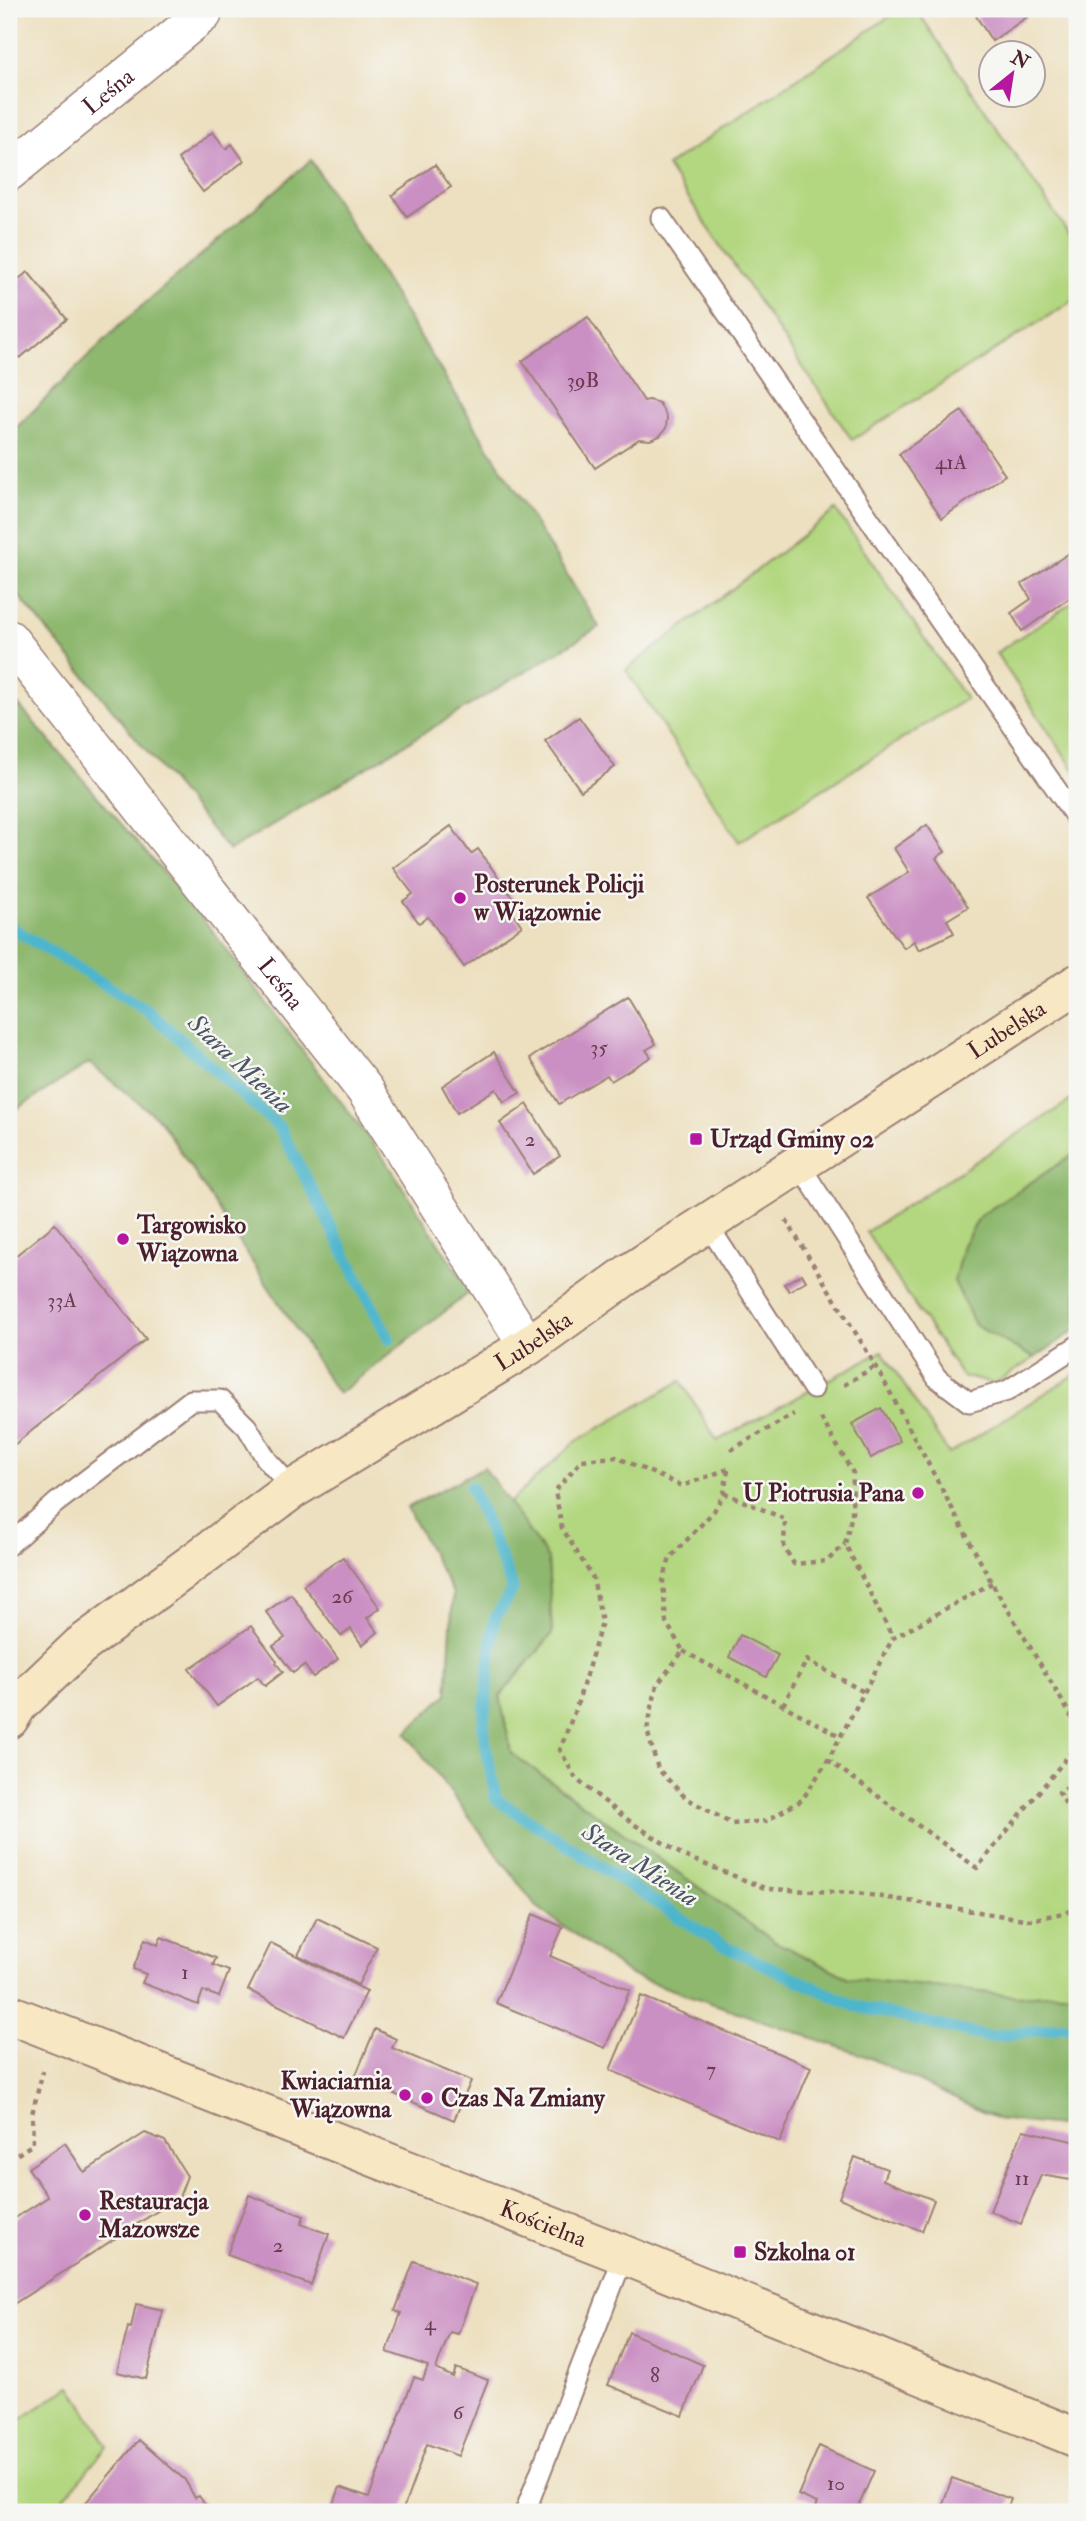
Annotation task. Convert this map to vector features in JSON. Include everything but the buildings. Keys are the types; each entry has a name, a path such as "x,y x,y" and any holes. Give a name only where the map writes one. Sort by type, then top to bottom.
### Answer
{"main road":[{"name":"Lubelska","path":"12,1706 80,1646 293,1489 528,1346 631,1273 1077,984"},
{"name":"Kościelna","path":"9,2014 624,2255 1077,2438"}],"street":[{"name":"Leśna","path":"9,173 203,14 204,9"},
{"name":"Leśna","path":"9,639 365,1090 528,1346"}],"lane":[{"path":"662,218 1077,818"},
{"path":"799,1164 937,1378 970,1402 1007,1391 1077,1346"},
{"path":"708,1224 813,1389"},
{"path":"9,1545 56,1503 191,1400 220,1400 247,1427 267,1460 293,1489"},
{"path":"525,2512 624,2255"}],"path":[{"path":"766,1186 876,1366 992,1583 1077,1726"},
{"path":"724,1493 785,1518 784,1547 794,1564 827,1561 845,1544 852,1514 853,1473 813,1403 813,1389"},
{"path":"840,1736 683,1651 666,1622 663,1581 670,1558 714,1511 724,1493 728,1469 682,1486 616,1457 582,1460 555,1491 562,1528 593,1578 602,1622 578,1702 559,1750 576,1779 632,1824 684,1856 767,1889 857,1894 1030,1920 1077,1910"},
{"path":"845,1544 893,1638"},
{"path":"683,1651 657,1685 647,1730 657,1769 686,1798 732,1824 766,1821 802,1800 828,1759 893,1638 992,1583"},
{"path":"783,1705 807,1660 864,1692"},
{"path":"828,1759 977,1868 1077,1745"},
{"path":"1077,1781 1059,1792 1077,1824"},
{"path":"9,2161 33,2144 32,2114 43,2070"}],"green space":[{"path":"901,9 916,9 978,100 978,108 983,108 1077,246 1077,298 852,440 667,166"},
{"path":"311,160 599,627 229,851 9,584 9,435 120,325"},
{"path":"836,510 966,699 739,842 626,670"},
{"path":"1077,599 1077,774 996,653"},
{"path":"9,694 200,915 388,1164 470,1292 338,1394 160,1120 89,1063 9,1114"},
{"path":"1071,1100 1077,1109 1077,1152 980,1216 975,1325 1034,1358 994,1384 962,1376 866,1232"},
{"path":"1077,1152 1077,1329 1034,1358 975,1325 954,1281 963,1245 980,1216"},
{"path":"882,1351 949,1454 1077,1373 1077,1992 1017,1996 849,1978 775,1942 511,1753 500,1696 552,1634 548,1559 509,1503 575,1442 681,1381 717,1441"},
{"path":"484,1467 548,1559 552,1634 500,1696 511,1753 775,1942 849,1978 1017,1996 1077,1992 1077,2128 997,2119 868,2057 630,1975 536,1906 406,1733 447,1694 453,1593 407,1508"},
{"path":"71,2386 108,2446 52,2512 9,2512 9,2427"}],"waterway":[{"name":"Stara Mienia","path":"9,926 148,1011 280,1128 389,1339"},
{"name":"Stara Mienia","path":"471,1487 513,1588 494,1620 483,1729 496,1799 722,1945 855,2006 988,2037 1077,2025"}],"place":[{"name":"Posterunek Policji w Wiązownie","path":"460,898"},
{"name":"Urząd Gminy 02","path":"696,1139"},
{"name":"Targowisko Wiązowna","path":"123,1239"},
{"name":"U Piotrusia Pana","path":"918,1493"},
{"name":"Kwiaciarnia Wiązowna","path":"405,2095"},
{"name":"Czas Na Zmiany","path":"427,2098"},
{"name":"Restauracja Mazowsze","path":"85,2215"},
{"name":"Szkolna 01","path":"740,2252"}]}
